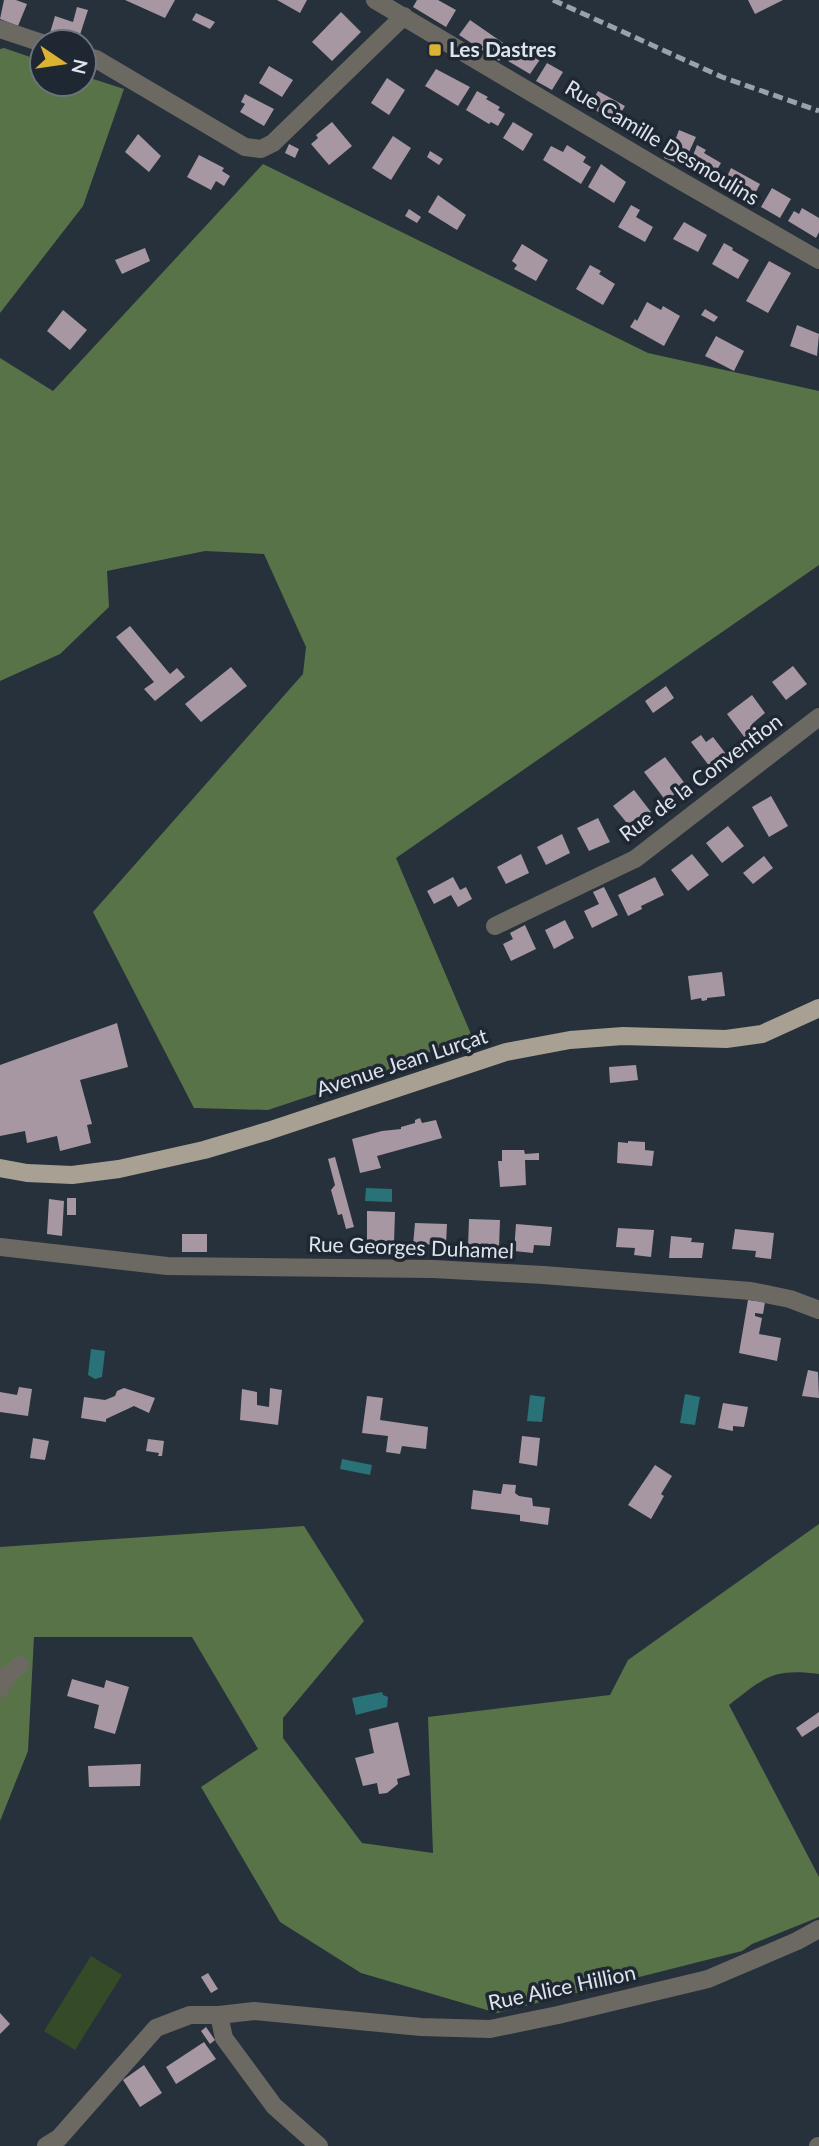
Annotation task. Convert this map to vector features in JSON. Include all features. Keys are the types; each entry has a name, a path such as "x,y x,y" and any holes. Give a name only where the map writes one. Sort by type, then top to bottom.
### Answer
{"main road":[{"name":"Avenue Jean Lurçat","path":"0,1168 27,1174 72,1175 119,1169 204,1150 268,1131 506,1052 570,1040 623,1036 726,1039 762,1034 819,1007"}],"street":[{"name":"Rue Camille Desmoulins","path":"375,0 819,260"},
{"path":"98,60 245,147 261,149 273,143 404,16"},
{"path":"0,29 28,38"},
{"name":"Rue de la Convention","path":"495,926 635,859 819,717"},
{"name":"Rue Georges Duhamel","path":"0,1247 167,1266 433,1269 584,1278 751,1291 790,1299 819,1310"},
{"path":"0,1689 7,1676 20,1665"},
{"name":"Rue Alice Hillion","path":"46,2146 59,2138 156,2028 190,2015 254,2011 421,2027 490,2029 708,1979 819,1929"},
{"path":"219,2015 224,2038 274,2106 319,2146"}],"shaded area":[{"path":"0,49 28,56 28,98 98,98 98,81 124,89 83,206 0,313"},
{"path":"263,164 648,353 819,391 819,565 396,858 471,1034 391,1069 268,1110 194,1108 93,912 303,674 306,647 264,554 205,551 107,571 109,607 60,654 0,681 0,358 53,391"},
{"path":"366,1188 392,1189 392,1202 365,1201"},
{"path":"91,1349 105,1351 102,1377 95,1379 88,1375"},
{"path":"685,1394 700,1397 695,1425 680,1423"},
{"path":"530,1395 545,1397 542,1422 527,1421"},
{"path":"342,1459 372,1465 370,1475 340,1469"},
{"path":"819,1524 819,1674 790,1673 770,1677 729,1705 819,1877 819,1917 752,1944 742,1951 497,2013 361,1973 280,1922 201,1787 258,1749 192,1637 34,1637 28,1751 0,1821 0,1547 304,1526 364,1621 283,1718 283,1738 362,1843 433,1853 428,1717 610,1695 628,1660"},
{"path":"382,1692 388,1697 387,1707 356,1715 352,1698"},
{"path":"91,1956 122,1975 75,2050 44,2031"}],"building":[{"path":"4,0 27,4 18,26 0,19"},
{"path":"125,0 175,0 165,18"},
{"path":"277,0 307,0 300,13"},
{"path":"417,0 438,0 456,10 446,27 413,7"},
{"path":"748,0 783,0 755,14"},
{"path":"77,7 88,10 82,28 51,28 55,16 73,22"},
{"path":"341,12 361,32 332,61 312,42"},
{"path":"196,13 215,22 210,29 192,20"},
{"path":"470,20 509,47 499,61 459,35"},
{"path":"519,44 541,58 530,74 508,61"},
{"path":"547,63 563,72 552,90 536,81"},
{"path":"269,66 293,80 282,97 259,83"},
{"path":"436,69 470,87 458,106 425,86"},
{"path":"387,78 405,90 389,115 371,103"},
{"path":"477,91 488,97 486,99 500,107 498,110 505,114 498,126 491,122 489,124 466,110"},
{"path":"598,91 625,106 616,121 589,107"},
{"path":"245,94 274,109 264,126 240,112 245,104 241,102"},
{"path":"332,122 352,146 329,165 311,144 318,138 316,135"},
{"path":"513,122 533,134 523,151 503,138"},
{"path":"679,130 696,137 683,165 664,158"},
{"path":"138,134 161,156 149,172 125,152"},
{"path":"393,136 411,148 391,180 372,168"},
{"path":"289,144 299,149 295,158 285,153"},
{"path":"567,145 586,157 583,162 591,167 581,184 543,160 551,146 563,152"},
{"path":"697,145 706,150 704,153 721,163 711,180 689,166"},
{"path":"430,151 443,159 439,165 427,157"},
{"path":"199,155 224,168 222,171 230,176 224,186 216,181 211,190 187,177"},
{"path":"601,164 626,182 614,203 588,187"},
{"path":"731,168 760,184 751,201 723,185"},
{"path":"772,188 791,199 780,218 761,207"},
{"path":"438,195 466,215 457,230 428,212"},
{"path":"631,205 640,210 636,217 653,227 645,242 618,227"},
{"path":"802,208 819,218 816,238 788,221 794,211 799,214"},
{"path":"409,209 421,217 417,223 405,216"},
{"path":"684,222 707,235 698,252 673,239"},
{"path":"724,243 749,260 738,279 712,264"},
{"path":"522,244 548,260 536,281 514,269 517,265 512,261"},
{"path":"145,248 150,261 122,274 115,260"},
{"path":"769,261 791,273 768,313 746,301"},
{"path":"590,265 615,284 603,305 576,289"},
{"path":"647,302 661,310 663,306 680,316 664,346 630,327 635,319 637,321"},
{"path":"705,309 718,317 714,322 701,315"},
{"path":"63,310 87,330 70,350 47,331"},
{"path":"797,325 819,334 817,356 790,346"},
{"path":"716,336 744,351 734,371 705,356"},
{"path":"130,626 170,674 177,668 185,677 155,701 144,689 154,682 116,637"},
{"path":"793,666 807,684 786,700 772,682"},
{"path":"231,667 247,686 201,722 185,704"},
{"path":"666,686 674,698 653,713 645,701"},
{"path":"752,695 765,713 752,724 756,730 745,738 727,714"},
{"path":"701,735 706,742 713,737 726,754 710,767 691,742"},
{"path":"665,757 686,785 666,801 644,772"},
{"path":"634,790 651,812 631,828 613,806"},
{"path":"771,796 788,826 769,837 752,807"},
{"path":"598,818 610,842 589,851 577,828"},
{"path":"728,826 744,846 722,863 706,843"},
{"path":"562,834 570,853 546,865 537,847"},
{"path":"521,854 529,873 506,884 497,867"},
{"path":"692,854 709,875 688,891 671,870"},
{"path":"764,856 773,868 753,884 743,873"},
{"path":"453,877 460,890 466,887 472,899 458,907 451,895 434,904 427,891"},
{"path":"655,877 664,895 628,916 618,895"},
{"path":"604,887 618,915 592,928 584,911 599,904 593,892"},
{"path":"565,920 574,938 554,949 545,930"},
{"path":"525,925 536,949 511,961 503,944 513,939 510,933"},
{"path":"722,972 725,996 702,1001 701,998 691,1000 688,976"},
{"path":"117,1023 128,1067 80,1080 92,1124 87,1125 91,1143 60,1151 57,1136 27,1143 25,1131 0,1136 0,1065"},
{"path":"636,1065 638,1080 610,1083 609,1067"},
{"path":"420,1118 422,1123 436,1120 442,1138 377,1156 381,1168 360,1173 352,1139 401,1129"},
{"path":"618,1142 645,1142 645,1150 654,1151 652,1166 617,1163"},
{"path":"502,1150 524,1150 525,1154 539,1153 539,1160 525,1160 526,1185 500,1187 498,1161 502,1161"},
{"path":"335,1157 354,1227 346,1229 342,1214 338,1215 331,1190 335,1185 328,1159"},
{"path":"67,1198 76,1198 76,1215 67,1215"},
{"path":"49,1199 64,1201 62,1236 47,1234"},
{"path":"367,1211 395,1212 394,1243 367,1242"},
{"path":"469,1219 500,1220 499,1248 468,1247"},
{"path":"415,1223 447,1224 446,1244 413,1245"},
{"path":"516,1224 552,1227 550,1246 534,1245 533,1253 514,1251"},
{"path":"618,1228 654,1230 651,1257 634,1255 635,1248 616,1247"},
{"path":"735,1229 774,1233 771,1259 755,1257 756,1251 732,1249"},
{"path":"182,1234 207,1234 207,1252 182,1252"},
{"path":"671,1236 692,1238 691,1242 704,1243 702,1258 669,1258"},
{"path":"748,1300 765,1302 763,1314 755,1313 755,1316 762,1318 759,1334 781,1338 777,1361 739,1353"},
{"path":"808,1370 818,1372 819,1398 802,1396"},
{"path":"19,1387 32,1389 28,1416 0,1412 0,1392 17,1395"},
{"path":"124,1388 155,1398 149,1413 134,1406 106,1419 106,1422 81,1418 84,1397 105,1400"},
{"path":"270,1388 282,1390 278,1425 240,1420 242,1389 257,1392 257,1405 269,1407"},
{"path":"367,1396 383,1398 380,1420 428,1427 426,1449 402,1446 400,1454 386,1452 388,1436 362,1433"},
{"path":"723,1403 748,1407 744,1427 733,1426 733,1431 718,1428"},
{"path":"522,1436 540,1438 537,1466 519,1463"},
{"path":"33,1438 49,1441 45,1460 30,1458"},
{"path":"148,1439 164,1441 162,1456 146,1451"},
{"path":"655,1465 672,1476 651,1519 628,1505"},
{"path":"503,1484 516,1485 515,1493 532,1498 533,1506 550,1508 548,1525 520,1521 520,1515 471,1509 473,1490 501,1494"},
{"path":"72,1679 104,1688 106,1680 129,1687 115,1734 94,1728 99,1705 67,1696"},
{"path":"819,1712 819,1726 802,1737 796,1728"},
{"path":"398,1722 410,1775 397,1779 398,1784 387,1793 379,1794 377,1783 363,1786 355,1758 374,1753 369,1729"},
{"path":"141,1764 140,1786 89,1787 88,1766"},
{"path":"208,1973 218,1989 211,1993 201,1977"},
{"path":"0,2013 10,2024 0,2034"},
{"path":"206,2027 215,2040 210,2044 201,2031"},
{"path":"204,2042 216,2059 176,2084 166,2067"},
{"path":"144,2065 162,2093 140,2107 123,2080"}],"railway":[{"path":"553,0 722,77 819,111"}],"place":[{"name":"Les Dastres","path":"435,50"}]}
